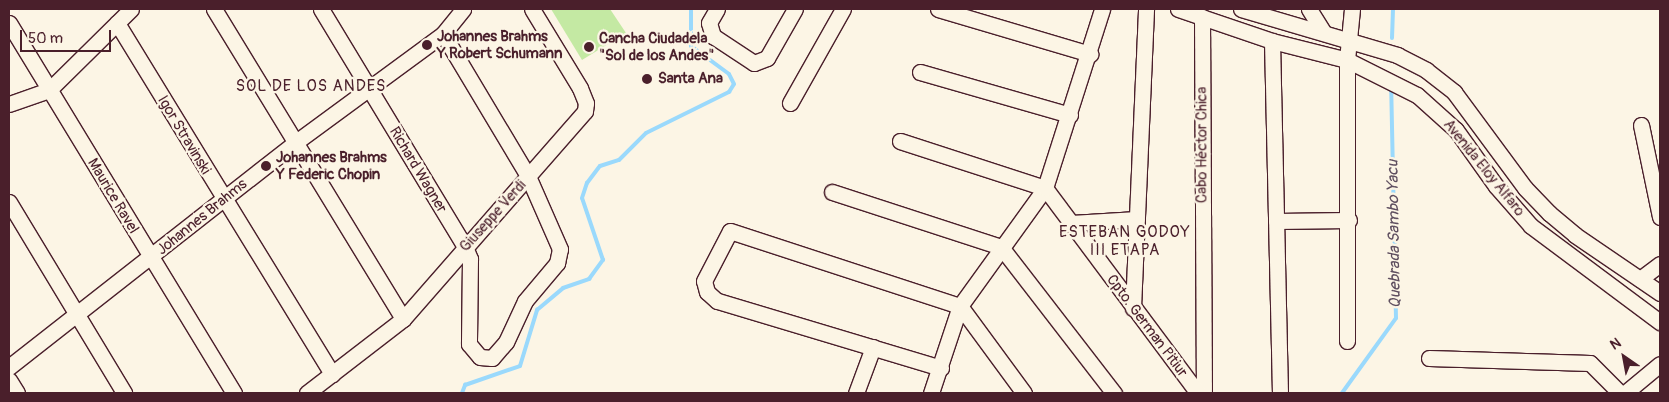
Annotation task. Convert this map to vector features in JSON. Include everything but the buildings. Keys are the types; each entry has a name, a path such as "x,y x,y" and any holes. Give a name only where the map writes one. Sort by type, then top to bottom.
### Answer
{"street":[{"path":"9,104 49,90 131,9"},
{"path":"214,9 403,319"},
{"name":"Johannes Brahms","path":"9,367 150,259 296,142 443,34 464,9"},
{"name":"Giuseppe Verdi","path":"307,393 403,319 586,108 580,88 532,9"},
{"path":"717,9 709,23 713,36 754,63 767,58 795,9"},
{"path":"790,103 843,9"},
{"path":"938,9 1090,54"},
{"path":"931,393 941,368 960,306 1045,188 1090,54 1102,9"},
{"path":"1133,308 1146,9"},
{"name":"Avenida Eloy Alfaro","path":"1178,9 1272,41 1347,60 1391,79 1437,112 1456,130 1496,186 1531,226 1660,322"},
{"name":"Avenida Eloy Alfaro","path":"1241,9 1263,12 1397,55 1426,70 1454,92 1514,174 1549,214 1660,293"},
{"path":"1309,9 1324,32"},
{"path":"1347,341 1349,220 1347,60 1352,9"},
{"name":"Richard Wagner","path":"325,11 368,89 465,247 470,259 469,344 480,357 492,358 500,351 526,301 558,263 560,249 528,176"},
{"name":"Cabo Héctor Chica","path":"1202,17 1204,393"},
{"name":"Maurice Ravel","path":"9,23 150,259 234,393"},
{"name":"Igor Stravinski","path":"116,23 332,374"},
{"path":"443,34 528,176"},
{"path":"1272,41 1280,393"},
{"path":"920,72 1070,114"},
{"path":"1641,125 1660,217"},
{"path":"900,141 1045,188"},
{"path":"1496,186 1514,174"},
{"name":"Cpto. German Pitiur","path":"1045,188 1198,393"},
{"path":"832,192 1001,247 1114,393"},
{"path":"9,202 124,393"},
{"path":"1071,223 1137,219"},
{"path":"1276,221 1349,220"},
{"path":"941,368 717,301 707,292 704,281 730,231 960,306 1024,393"},
{"path":"1640,279 1660,264"},
{"path":"856,393 872,348"},
{"path":"1429,358 1590,363 1620,393"},
{"path":"1625,393 1660,364"},
{"path":"9,380 17,393"}],"green space":[{"name":"Cancha Ciudadela \"Sol de los Andes\"","path":"551,9 610,9 626,33 582,60"}],"waterway":[{"path":"462,393 465,385 520,366 537,310 563,288 589,279 603,260 582,198 587,183 600,166 619,160 646,133 729,92 734,84 729,74 691,46 691,9"},
{"name":"Quebrada Sambo Yacu","path":"1392,38 1393,9"},
{"name":"Quebrada Sambo Yacu","path":"1342,393 1396,318 1391,88"}],"place":[{"name":"Johannes Brahms Y Robert Schumann","path":"427,45"},
{"name":"Cancha Ciudadela \"Sol de los Andes\"","path":"589,47"},
{"name":"Santa Ana","path":"647,79"},
{"name":"Johannes Brahms Y Federic Chopin","path":"266,166"}],"district":[{"name":"SOL DE LOS ANDES","path":"311,86"},
{"name":"ESTEBAN GODOY III ETAPA","path":"1125,241"}]}
